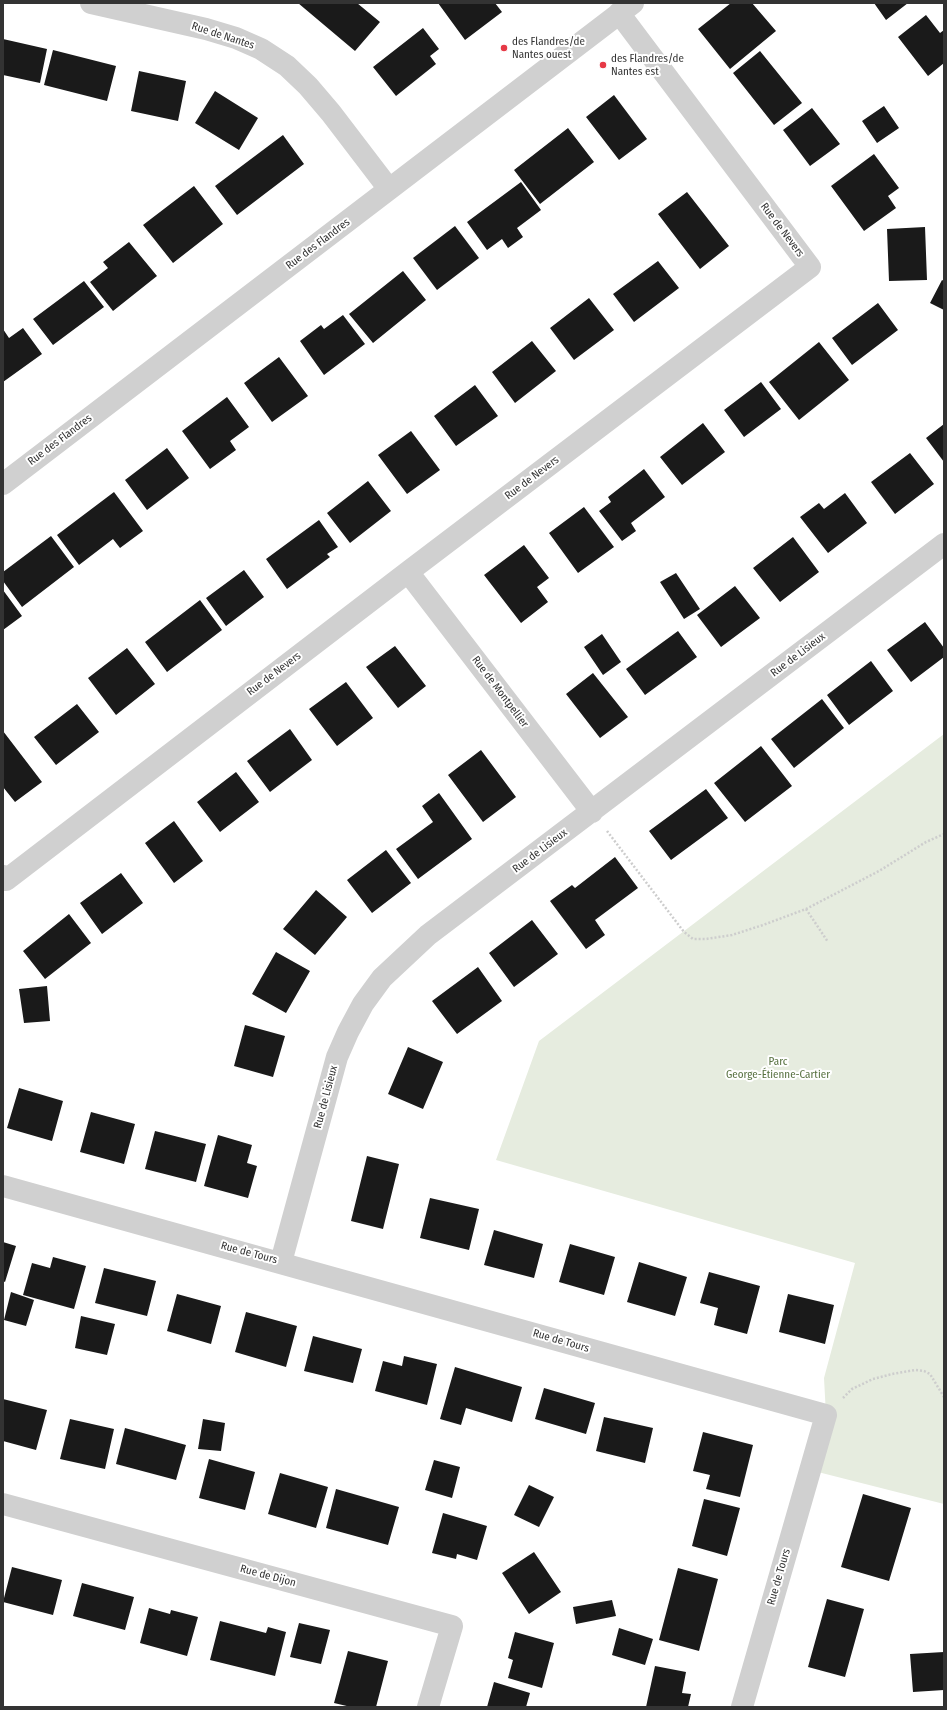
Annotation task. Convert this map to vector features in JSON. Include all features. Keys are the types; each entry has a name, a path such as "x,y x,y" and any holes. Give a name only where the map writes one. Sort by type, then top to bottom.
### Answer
{"street":[{"name":"Rue de Nantes","path":"90,3 206,29 236,38 261,49 288,66 308,86 331,113 389,189"},
{"name":"Rue des Flandres","path":"3,484 626,8"},
{"name":"Rue de Nevers","path":"3,876 6,880 810,267 626,8"},
{"name":"Rue de Lisieux","path":"281,1262 337,1058 362,1004 382,978 428,935 944,544"},
{"name":"Rue de Montpellier","path":"408,572 592,812"},
{"name":"Rue de Tours","path":"3,1186 281,1262 826,1415 747,1706"},
{"name":"Rue de Dijon","path":"3,1504 452,1626 428,1707"}],"path":[{"path":"592,812 684,932 693,939 706,939 732,934 763,925 806,909 879,871 926,842 944,834"},
{"path":"806,909 828,942"},
{"path":"826,1415 852,1389 873,1379 915,1370 924,1371 930,1374 944,1397"}],"green space":[{"name":"Parc George-Étienne-Cartier","path":"944,734 944,1504 810,1470 826,1415 824,1378 855,1263 496,1160 539,1041"}],"building":[{"path":"298,3 357,3 380,22 355,51"},
{"path":"438,3 495,3 502,12 465,40"},
{"path":"731,3 752,3 776,31 730,69 698,29"},
{"path":"874,3 908,3 886,20"},
{"path":"926,15 940,33 944,30 944,63 928,76 898,37"},
{"path":"423,28 439,49 430,56 436,64 396,96 373,67"},
{"path":"3,39 47,49 40,83 3,75"},
{"path":"53,50 116,66 107,101 44,85"},
{"path":"760,51 802,103 774,125 733,73"},
{"path":"139,71 186,81 178,121 131,111"},
{"path":"215,91 258,118 239,150 195,123"},
{"path":"614,95 647,139 619,160 586,117"},
{"path":"884,106 899,128 877,143 862,121"},
{"path":"812,108 840,144 810,166 783,130"},
{"path":"568,128 594,162 540,204 514,170"},
{"path":"283,135 304,164 237,215 215,186"},
{"path":"874,154 899,188 888,196 896,208 864,231 831,186"},
{"path":"521,182 541,210 517,228 523,237 508,248 502,239 487,250 467,222"},
{"path":"194,186 223,224 173,263 143,225"},
{"path":"687,192 729,246 700,269 658,214"},
{"path":"455,226 479,258 437,290 413,258"},
{"path":"925,227 927,280 889,281 887,229"},
{"path":"129,242 157,276 113,311 90,282 108,268 103,262"},
{"path":"658,261 679,288 634,322 613,294"},
{"path":"403,271 426,300 373,343 349,314"},
{"path":"942,280 944,281 944,310 930,303"},
{"path":"84,281 104,307 53,345 33,319"},
{"path":"589,298 614,330 574,360 550,328"},
{"path":"878,303 898,330 852,365 832,338"},
{"path":"343,315 365,344 324,375 300,341 321,325 324,329"},
{"path":"23,328 42,354 3,382 3,329 9,338"},
{"path":"532,341 556,371 515,403 492,372"},
{"path":"819,342 849,380 799,420 769,382"},
{"path":"279,357 308,396 272,422 244,383"},
{"path":"761,382 781,409 744,437 724,410"},
{"path":"475,385 498,416 456,446 434,416"},
{"path":"227,397 249,427 230,441 236,450 210,469 182,431"},
{"path":"703,423 725,452 682,485 660,457"},
{"path":"944,424 944,462 926,438"},
{"path":"411,431 440,470 407,494 378,455"},
{"path":"167,448 189,478 147,510 125,480"},
{"path":"910,453 934,484 895,514 871,482"},
{"path":"644,469 665,497 631,523 636,531 622,541 599,511 611,502 608,497"},
{"path":"368,481 391,511 350,543 327,513"},
{"path":"114,492 143,531 120,548 113,539 79,565 57,535"},
{"path":"845,493 867,523 828,553 800,517 819,503 824,509"},
{"path":"584,507 614,547 578,573 549,533"},
{"path":"319,520 338,547 327,554 330,557 287,589 266,559"},
{"path":"51,536 74,567 22,607 3,581 3,572"},
{"path":"793,537 819,572 780,602 753,568"},
{"path":"524,545 549,578 537,587 548,602 521,623 484,575"},
{"path":"244,570 264,597 226,626 206,598"},
{"path":"676,573 700,609 684,619 660,582"},
{"path":"735,586 760,618 721,647 697,615"},
{"path":"3,590 22,616 3,630"},
{"path":"200,600 222,630 167,672 145,642"},
{"path":"925,622 944,648 944,657 911,682 887,650"},
{"path":"678,631 697,657 645,695 626,669"},
{"path":"602,634 621,662 603,675 584,647"},
{"path":"395,646 426,686 398,708 366,667"},
{"path":"127,648 155,684 116,715 88,678"},
{"path":"871,661 893,691 849,725 827,695"},
{"path":"593,673 628,717 600,738 566,694"},
{"path":"346,682 373,718 337,746 309,709"},
{"path":"822,699 844,728 794,768 771,739"},
{"path":"77,704 99,732 56,765 34,737"},
{"path":"290,729 312,760 270,792 247,761"},
{"path":"3,731 42,782 15,802 3,787"},
{"path":"761,746 792,786 745,822 714,783"},
{"path":"481,750 516,797 483,822 448,775"},
{"path":"236,772 259,802 220,832 197,802"},
{"path":"706,789 728,818 671,860 649,831"},
{"path":"439,793 472,839 418,879 396,849 433,822 422,806"},
{"path":"174,821 203,861 174,883 145,843"},
{"path":"386,850 411,883 372,913 347,880"},
{"path":"615,857 638,888 595,920 605,935 586,949 550,901 572,885 575,888"},
{"path":"121,873 143,903 102,934 80,903"},
{"path":"316,890 347,917 315,955 283,929"},
{"path":"69,914 91,943 45,979 23,951"},
{"path":"532,920 558,954 514,987 489,953"},
{"path":"276,952 310,971 286,1013 252,994"},
{"path":"478,967 502,1001 457,1034 432,1001"},
{"path":"47,986 50,1021 24,1023 19,989"},
{"path":"245,1025 285,1036 273,1077 234,1066"},
{"path":"408,1047 443,1062 423,1109 388,1094"},
{"path":"19,1088 63,1101 52,1141 7,1128"},
{"path":"91,1112 135,1124 124,1164 80,1152"},
{"path":"155,1131 206,1144 196,1182 145,1169"},
{"path":"218,1135 252,1145 247,1163 257,1166 248,1198 204,1186"},
{"path":"367,1156 399,1164 383,1229 351,1221"},
{"path":"430,1198 479,1209 469,1250 420,1238"},
{"path":"494,1230 543,1244 534,1278 484,1265"},
{"path":"3,1242 16,1246 5,1282 3,1281"},
{"path":"570,1244 615,1257 604,1295 559,1282"},
{"path":"53,1257 86,1266 74,1309 23,1295 32,1263 50,1268"},
{"path":"639,1262 687,1277 675,1316 627,1302"},
{"path":"104,1268 156,1281 147,1316 95,1303"},
{"path":"709,1272 760,1286 747,1334 714,1325 718,1308 700,1303"},
{"path":"11,1292 34,1300 26,1326 4,1320"},
{"path":"177,1294 221,1306 211,1344 167,1331"},
{"path":"788,1294 834,1305 825,1344 779,1332"},
{"path":"246,1312 297,1326 286,1367 235,1352"},
{"path":"81,1316 115,1324 107,1355 75,1348"},
{"path":"313,1336 362,1349 353,1383 304,1371"},
{"path":"404,1356 437,1364 427,1405 375,1391 383,1361 402,1366"},
{"path":"455,1367 522,1387 512,1422 466,1408 461,1425 440,1419"},
{"path":"544,1388 595,1403 586,1434 535,1419"},
{"path":"3,1399 47,1410 36,1450 3,1441"},
{"path":"604,1417 653,1428 645,1463 596,1451"},
{"path":"70,1419 114,1429 105,1469 60,1459"},
{"path":"203,1419 225,1423 221,1451 198,1449"},
{"path":"125,1428 186,1445 176,1480 116,1464"},
{"path":"703,1432 753,1445 740,1497 706,1489 710,1475 693,1471"},
{"path":"209,1459 255,1472 245,1510 199,1498"},
{"path":"434,1460 460,1467 452,1498 425,1490"},
{"path":"280,1473 328,1487 316,1528 268,1514"},
{"path":"529,1485 554,1497 539,1527 514,1515"},
{"path":"336,1489 399,1507 388,1545 326,1528"},
{"path":"863,1494 911,1508 889,1581 841,1567"},
{"path":"704,1499 740,1508 727,1556 692,1546"},
{"path":"443,1513 487,1526 477,1560 457,1554 456,1559 432,1553"},
{"path":"534,1552 561,1592 529,1614 502,1573"},
{"path":"12,1567 62,1580 53,1615 3,1602"},
{"path":"678,1568 718,1579 699,1651 659,1640"},
{"path":"82,1583 134,1597 125,1630 73,1616"},
{"path":"827,1599 864,1609 845,1677 808,1667"},
{"path":"612,1600 616,1616 576,1624 573,1607"},
{"path":"149,1608 170,1614 171,1610 198,1617 187,1656 140,1643"},
{"path":"220,1621 266,1633 268,1627 286,1632 275,1676 210,1660"},
{"path":"299,1623 330,1630 321,1664 290,1657"},
{"path":"619,1628 653,1639 645,1665 612,1655"},
{"path":"515,1632 554,1643 542,1688 508,1678 513,1660 508,1658"},
{"path":"348,1651 388,1661 376,1707 351,1707 334,1703"},
{"path":"944,1652 944,1690 913,1692 910,1654"},
{"path":"655,1666 686,1672 682,1693 691,1694 688,1707 646,1707"},
{"path":"494,1682 530,1693 526,1707 487,1707"}],"place":[{"name":"des Flandres/de Nantes ouest","path":"504,48"},
{"name":"des Flandres/de Nantes est","path":"603,65"}]}
